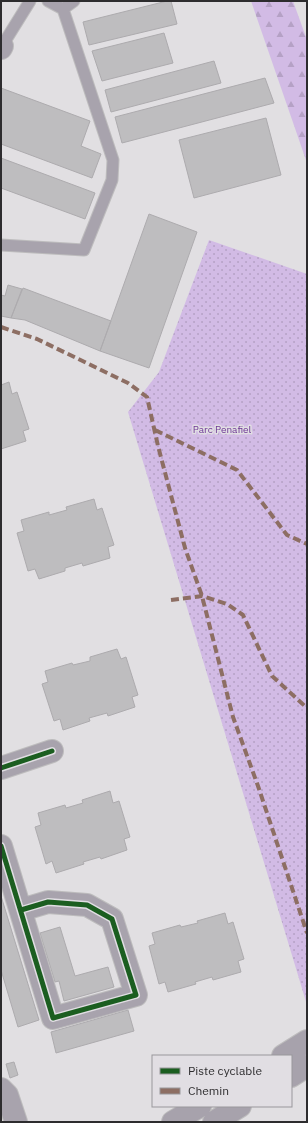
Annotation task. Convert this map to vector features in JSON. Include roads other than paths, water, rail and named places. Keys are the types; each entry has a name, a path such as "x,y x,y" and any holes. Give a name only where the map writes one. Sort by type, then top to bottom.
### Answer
{"main road":[{"path":"285,1055 307,1041"},
{"path":"292,1075 307,1066"},
{"path":"173,1122 198,1107"},
{"path":"214,1122 238,1107"}],"street":[{"path":"1,768 52,751"},
{"path":"1,846 20,910 53,1018 136,995 112,919 87,905 48,902 20,910"},
{"path":"1,1089 7,1095 16,1122"}],"lane":[{"path":"1,46 30,1"},
{"path":"1,245 84,250 112,180 113,160 63,9 48,1"},
{"path":"63,9 74,1"}],"park label":[{"name":"Parc Penafiel","path":"222,429"}]}
